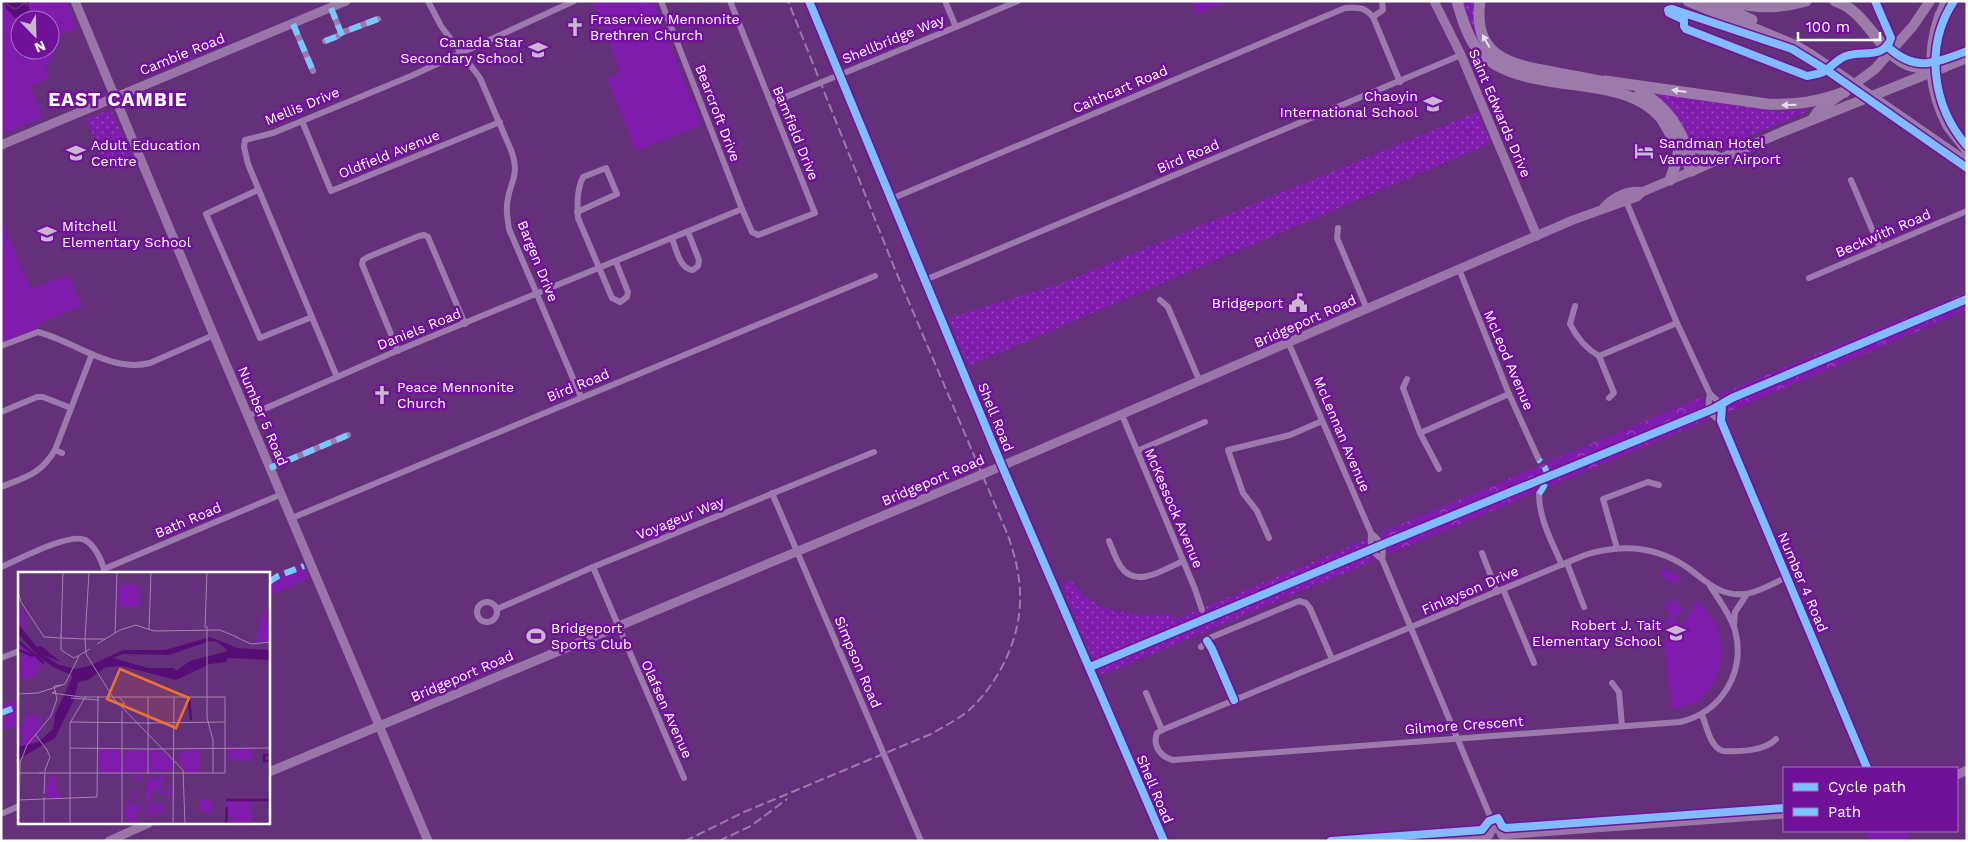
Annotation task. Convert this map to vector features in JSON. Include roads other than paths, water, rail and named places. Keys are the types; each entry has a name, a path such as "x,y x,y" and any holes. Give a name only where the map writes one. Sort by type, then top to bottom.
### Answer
{"highway":[{"path":"1457,1 1469,39 1487,61 1509,72 1524,76 1619,92 1640,100 1661,118 1691,157 1692,171"},
{"path":"1480,1 1479,14 1483,35 1490,47 1501,58 1517,66 1600,81 1640,92 1654,100 1670,115 1682,145 1670,180"},
{"path":"1678,1 1692,3 1796,42 1967,164"},
{"path":"1710,1 1834,62 1967,156"},
{"path":"1730,1 1756,6 1777,6 1806,1"},
{"path":"1835,1 1850,8 1891,52 1907,64 1920,68 1944,67"},
{"path":"1940,15 1931,50 1932,83 1941,113 1948,126 1967,150"},
{"path":"1600,81 1620,82 1767,104 1793,105 1809,103 1845,92"},
{"path":"1682,145 1721,159"}],"main road":[{"name":"Number 5 Road","path":"75,1 428,841"},
{"name":"Cambie Road","path":"1,145 346,1"},
{"name":"Shell Road","path":"809,1 1002,466 1164,841"},
{"name":"Saint Edwards Drive","path":"1434,1 1461,55 1536,236"},
{"path":"1811,120 1817,112 1869,74 1891,52 1913,26 1930,1"},
{"path":"1940,15 1946,1"},
{"name":"Bridgeport Road","path":"1604,207 1613,207 1637,197 1642,192 1811,120 1967,58"},
{"name":"Bridgeport Road","path":"270,772 1200,382 1604,207 1610,201 1634,190 1642,192"},
{"path":"1402,841 1492,835 1500,831 1500,838 1783,814"},
{"path":"109,841 147,824"}],"street":[{"name":"Bargen Drive","path":"428,1 441,26 480,78 516,162 516,171 507,205 509,229 582,397"},
{"name":"Mellis Drive","path":"337,377 258,190 248,164 244,147 245,140 273,133 411,76 574,1"},
{"name":"Bearcroft Drive","path":"661,1 742,209 754,234"},
{"name":"Bamfield Drive","path":"730,1 815,213 762,234 754,234"},
{"name":"Shellbridge Way","path":"945,1 956,27"},
{"name":"Shellbridge Way","path":"770,104 1018,1"},
{"path":"1382,1 1383,10 1373,17 1400,82"},
{"name":"Caithcart Road","path":"891,199 1337,10 1360,4 1373,17"},
{"path":"331,8 341,33"},
{"path":"325,41 378,19"},
{"path":"293,24 313,71"},
{"name":"Bird Road","path":"925,280 1461,55"},
{"name":"Oldfield Avenue","path":"302,121 331,191 500,122"},
{"path":"577,212 617,194 606,168 583,177 580,183 577,212 599,269 612,298 617,302 623,301 627,297 628,292 616,262"},
{"path":"1851,180 1880,248"},
{"path":"258,190 206,214 260,338 312,317"},
{"name":"Number 4 Road","path":"1626,201 1677,323 1710,394 1722,405 1722,420 1867,767"},
{"name":"Daniels Road","path":"248,416 398,351 742,209"},
{"name":"Beckwith Road","path":"1809,278 1967,212"},
{"path":"1338,228 1337,238 1367,309"},
{"path":"672,238 684,266 688,270 693,270 698,266 699,260 688,232"},
{"path":"398,351 362,264 363,260 368,257 394,246 419,236 424,235 428,237 465,324"},
{"name":"McLeod Avenue","path":"1459,269 1509,394 1539,460"},
{"name":"Bird Road","path":"292,518 875,276"},
{"path":"1160,300 1168,307 1200,382"},
{"path":"1575,306 1570,324 1576,336 1587,349 1599,356 1614,393 1609,398"},
{"path":"1599,356 1677,323"},
{"path":"1,346 38,332 114,362 141,365 150,363 214,335"},
{"name":"McLennan Avenue","path":"1289,344 1371,534 1371,549 1374,554 1382,559"},
{"path":"1,487 43,468 48,462 55,450 92,354"},
{"path":"1407,379 1403,388 1420,433 1439,469"},
{"path":"1420,433 1509,394"},
{"name":"Number 4 Road","path":"1710,394 1708,407 1710,414 1722,420"},
{"path":"1,412 36,397 43,397 71,408"},
{"name":"McKessock Avenue","path":"1122,415 1202,610"},
{"path":"1269,538 1257,511 1243,493 1228,450 1290,435 1322,421"},
{"path":"1137,451 1205,422"},
{"path":"270,468 348,435"},
{"path":"55,450 62,453"},
{"name":"Voyageur Way","path":"497,609 593,567 874,452"},
{"path":"1617,548 1603,499 1648,482 1659,485"},
{"name":"Bath Road","path":"105,571 282,494"},
{"name":"Simpson Road","path":"772,494 921,841"},
{"path":"1539,494 1542,518 1584,607"},
{"name":"McLennan Avenue","path":"1371,534 1383,544 1382,559 1457,738 1492,835"},
{"path":"1,567 61,542 78,538 84,539 95,549 105,571"},
{"path":"1109,541 1120,566 1131,576 1146,577 1183,561"},
{"name":"Finlayson Drive","path":"1162,730 1332,658 1412,628 1603,549 1633,548 1663,555 1686,566 1710,586 1723,592 1746,594 1787,577"},
{"path":"1482,553 1534,663"},
{"name":"Olafsen Avenue","path":"593,567 684,778"},
{"name":"Gilmore Crescent","path":"1710,586 1730,618 1735,631"},
{"name":"Gilmore Crescent","path":"1162,730 1157,733 1156,744 1160,754 1165,758 1173,760 1680,722 1702,715 1717,702 1731,682 1736,670 1738,655 1735,612 1746,594"},
{"path":"1201,647 1212,637 1299,601 1306,602 1310,608 1332,658"},
{"path":"1,658 18,651"},
{"path":"1612,683 1619,692 1622,726"},
{"path":"1146,693 1162,730"},
{"path":"1702,715 1718,749 1730,752 1764,747 1772,744 1776,739"},
{"path":"1,814 18,806"}],"water":[{"path":"5,1 29,1 29,10 10,10 10,12 5,7"}],"railway":[{"path":"685,841 744,812 931,734 967,712 983,696 1004,663 1016,630 1019,614 1020,598 1017,566 1007,533 894,267 788,1"},
{"path":"719,841 751,826 787,799"}],"place":[{"name":"Fraserview Mennonite Brethren Church","path":"575,27"},
{"name":"Canada Star Secondary School","path":"538,50"},
{"name":"Chaoyin International School","path":"1433,104"},
{"name":"Sandman Hotel Vancouver Airport","path":"1644,151"},
{"name":"Adult Education Centre","path":"76,153"},
{"name":"Mitchell Elementary School","path":"47,234"},
{"name":"Bridgeport","path":"1298,303"},
{"name":"Peace Mennonite Church","path":"382,395"},
{"name":"Robert J. Tait Elementary School","path":"1676,633"},
{"name":"Bridgeport Sports Club","path":"536,636"}],"district":[{"name":"EAST CAMBIE","path":"118,99"}]}
